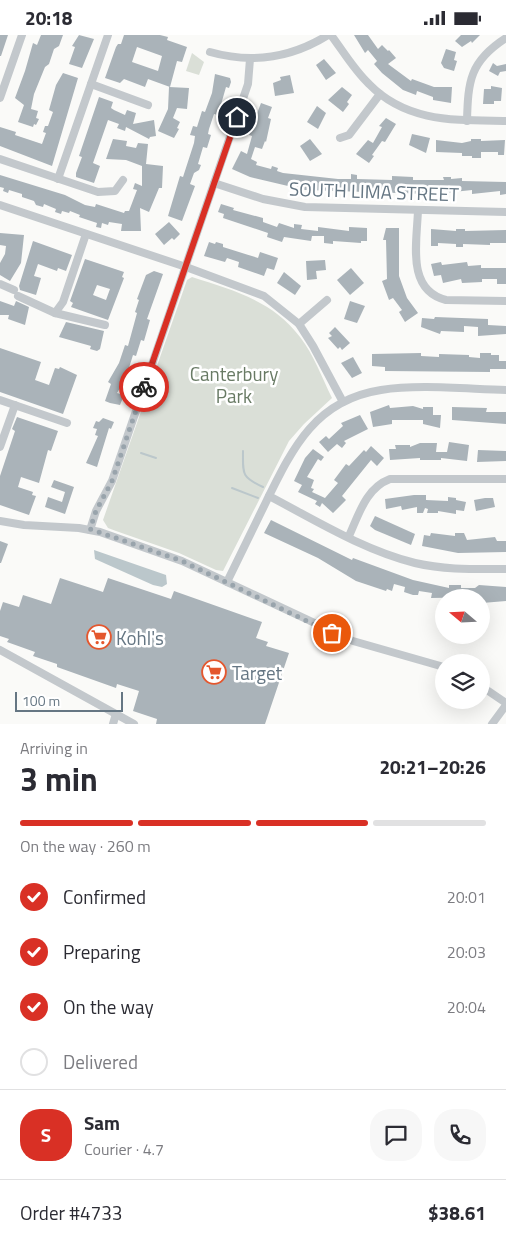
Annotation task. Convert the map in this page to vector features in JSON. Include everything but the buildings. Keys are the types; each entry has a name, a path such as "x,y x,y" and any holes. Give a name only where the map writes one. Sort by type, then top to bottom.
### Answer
{"street":[{"path":"0,98 22,35"},
{"path":"58,179 108,35"},
{"path":"210,52 250,59 291,53 330,35 361,75 380,94 402,108 426,117 467,121 506,121"},
{"path":"467,121 468,87 472,73 482,58 506,38"},
{"path":"90,529 96,511 112,481 186,267 248,83 250,59"},
{"path":"91,84 148,105"},
{"path":"340,138 349,135 380,94"},
{"path":"0,159 98,192 107,193 115,191 123,180"},
{"name":"SOUTH LIMA STREET","path":"214,183 263,199 304,207 506,212"},
{"path":"0,205 258,293 276,304 299,324 313,346 342,402"},
{"path":"418,210 417,270 421,283 426,290 446,299 506,301"},
{"path":"55,313 63,302 86,234"},
{"path":"0,284 55,313 105,325"},
{"path":"299,324 328,300"},
{"path":"227,582 286,459 304,433 324,414 342,402 367,393 394,389 506,390"},
{"path":"0,400 67,423"},
{"path":"0,447 14,405"},
{"path":"349,536 370,492 377,485 390,479 506,479"},
{"path":"269,496 385,553 421,564 453,568 506,569"},
{"path":"0,521 24,525 90,529 182,561 345,638 375,649 435,665"},
{"path":"0,650 134,724"},
{"path":"490,692 506,704 492,724"},
{"path":"113,724 116,715"}],"green space":[{"path":"192,53 204,62 199,75 186,71"},
{"name":"Canterbury Park","path":"192,277 251,298 278,314 305,344 332,398 289,441 223,571 216,570 179,553 108,528 103,520 187,280"}],"shaded area":[{"path":"94,550 166,575 167,584 162,587 153,585 95,559"}],"waterway":[{"path":"243,451 245,474 263,487"},
{"path":"141,453 156,458"},
{"path":"232,488 258,498"}],"way so far":[{"path":"144,387 112,481 96,511 90,529 182,561 332,633"}],"place":[{"name":"Kohl's","path":"99,637"},
{"name":"Target","path":"214,672"}],"route":[{"path":"144,387 237,117"}]}
